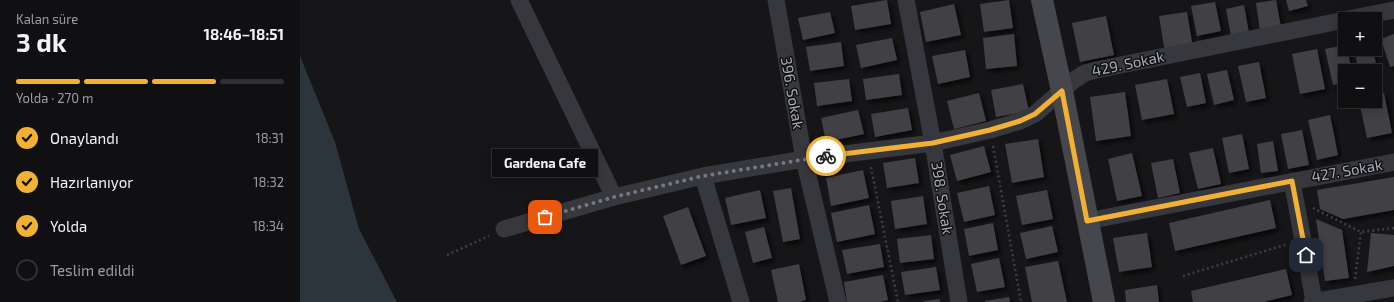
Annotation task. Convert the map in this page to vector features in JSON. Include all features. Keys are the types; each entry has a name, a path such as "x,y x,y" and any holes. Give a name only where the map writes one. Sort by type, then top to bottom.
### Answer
{"street":[{"path":"519,0 614,197"},
{"name":"396. Sokak","path":"776,0 804,159 838,302"},
{"name":"398. Sokak","path":"906,0 933,143 959,302"},
{"path":"1042,0 1062,91 1104,302"},
{"path":"1382,12 1394,10"},
{"name":"429. Sokak","path":"504,229 614,197 703,176 804,159 933,143 990,130 1020,121 1035,114 1074,80 1085,73 1338,21"},
{"name":"427. Sokak","path":"1087,221 1394,162"},
{"path":"703,176 741,302"},
{"path":"1292,181 1313,302 1394,288"}],"path":[{"path":"990,130 1021,302"},
{"path":"868,151 898,302"},
{"path":"1295,198 1361,232 1394,228"},
{"path":"447,254 504,229"},
{"path":"1353,295 1361,232"},
{"path":"1183,276 1303,240"}],"shaded area":[{"path":"300,56 335,142 359,229 397,302 300,302"}],"building":[{"path":"887,0 891,24 855,30 851,6"},
{"path":"1009,0 1013,28 984,32 980,4"},
{"path":"1276,0 1281,27 1260,31 1256,3"},
{"path":"1286,0 1306,0 1308,6 1289,11"},
{"path":"1215,2 1221,31 1197,36 1191,6"},
{"path":"954,4 961,35 926,42 920,12"},
{"path":"1244,5 1249,33 1231,36 1226,9"},
{"path":"830,12 835,33 803,40 798,18"},
{"path":"1187,12 1193,48 1165,53 1159,16"},
{"path":"1106,16 1114,55 1080,62 1072,23"},
{"path":"1014,34 1017,66 986,69 983,38"},
{"path":"1394,34 1394,66 1390,67 1382,39"},
{"path":"892,38 897,60 861,68 856,45"},
{"path":"841,42 844,66 810,71 806,47"},
{"path":"1338,46 1338,56 1349,56 1350,64 1338,64 1338,84 1333,85 1325,49"},
{"path":"1317,49 1325,89 1300,94 1292,54"},
{"path":"965,50 970,77 938,84 932,56"},
{"path":"1356,56 1374,56 1376,64 1357,64"},
{"path":"1259,62 1266,98 1246,102 1238,66"},
{"path":"1227,70 1234,100 1214,105 1207,74"},
{"path":"1200,73 1206,103 1187,107 1180,77"},
{"path":"899,74 902,95 866,100 863,79"},
{"path":"849,79 852,101 817,106 814,83"},
{"path":"1167,79 1174,114 1142,120 1135,85"},
{"path":"1023,84 1029,111 996,117 991,90"},
{"path":"1125,92 1131,136 1096,141 1090,97"},
{"path":"979,93 986,121 954,129 947,101"},
{"path":"1382,93 1384,93 1392,133 1367,138 1361,108 1382,108"},
{"path":"908,108 912,130 875,137 871,114"},
{"path":"858,110 864,134 826,142 821,118"},
{"path":"1330,115 1338,155 1317,160 1308,120"},
{"path":"1302,130 1309,165 1288,169 1281,134"},
{"path":"1242,134 1249,169 1229,173 1222,138"},
{"path":"1038,139 1044,177 1012,183 1005,144"},
{"path":"1273,141 1278,171 1261,173 1257,144"},
{"path":"984,146 991,172 957,181 950,155"},
{"path":"1213,148 1221,184 1198,189 1189,153"},
{"path":"1132,153 1142,196 1117,201 1108,159"},
{"path":"915,158 919,183 887,188 883,163"},
{"path":"1173,159 1180,193 1158,198 1151,163"},
{"path":"863,170 869,198 831,206 826,178"},
{"path":"1394,177 1394,210 1343,219 1320,209 1317,190"},
{"path":"989,186 995,215 964,222 957,193"},
{"path":"791,188 800,239 783,242 773,191"},
{"path":"760,190 766,218 731,225 725,198"},
{"path":"1047,190 1053,219 1022,225 1016,196"},
{"path":"923,196 927,224 895,229 891,201"},
{"path":"1270,200 1276,228 1175,251 1169,223"},
{"path":"869,205 875,234 837,242 831,213"},
{"path":"688,207 706,256 681,265 663,216"},
{"path":"1316,219 1342,230 1349,278 1325,281"},
{"path":"993,223 998,250 969,256 964,229"},
{"path":"1052,226 1058,252 1026,259 1020,233"},
{"path":"764,227 772,258 753,263 745,232"},
{"path":"1147,233 1152,267 1119,272 1113,238"},
{"path":"1371,233 1394,235 1394,266 1367,272"},
{"path":"931,235 934,259 900,263 897,239"},
{"path":"880,244 884,267 847,274 842,250"},
{"path":"999,258 1005,287 977,292 971,264"},
{"path":"1058,261 1067,302 1032,302 1025,267"},
{"path":"799,264 806,300 799,302 778,302 771,270"},
{"path":"936,267 940,290 905,295 901,272"},
{"path":"1286,269 1292,295 1263,302 1193,302 1191,291"},
{"path":"883,275 888,300 880,302 847,302 844,282"},
{"path":"1157,285 1159,302 1126,302 1125,290"},
{"path":"1009,297 1010,302 985,302 985,301"},
{"path":"940,299 940,302 924,302 924,301"}],"way so far":[{"path":"545,217 614,197 703,176 826,156"}],"place":[{"name":"Gardena Cafe","path":"545,217"}],"route":[{"path":"826,156 933,143 990,130 1020,121 1035,114 1062,91 1087,221 1292,181 1306,255"}]}
